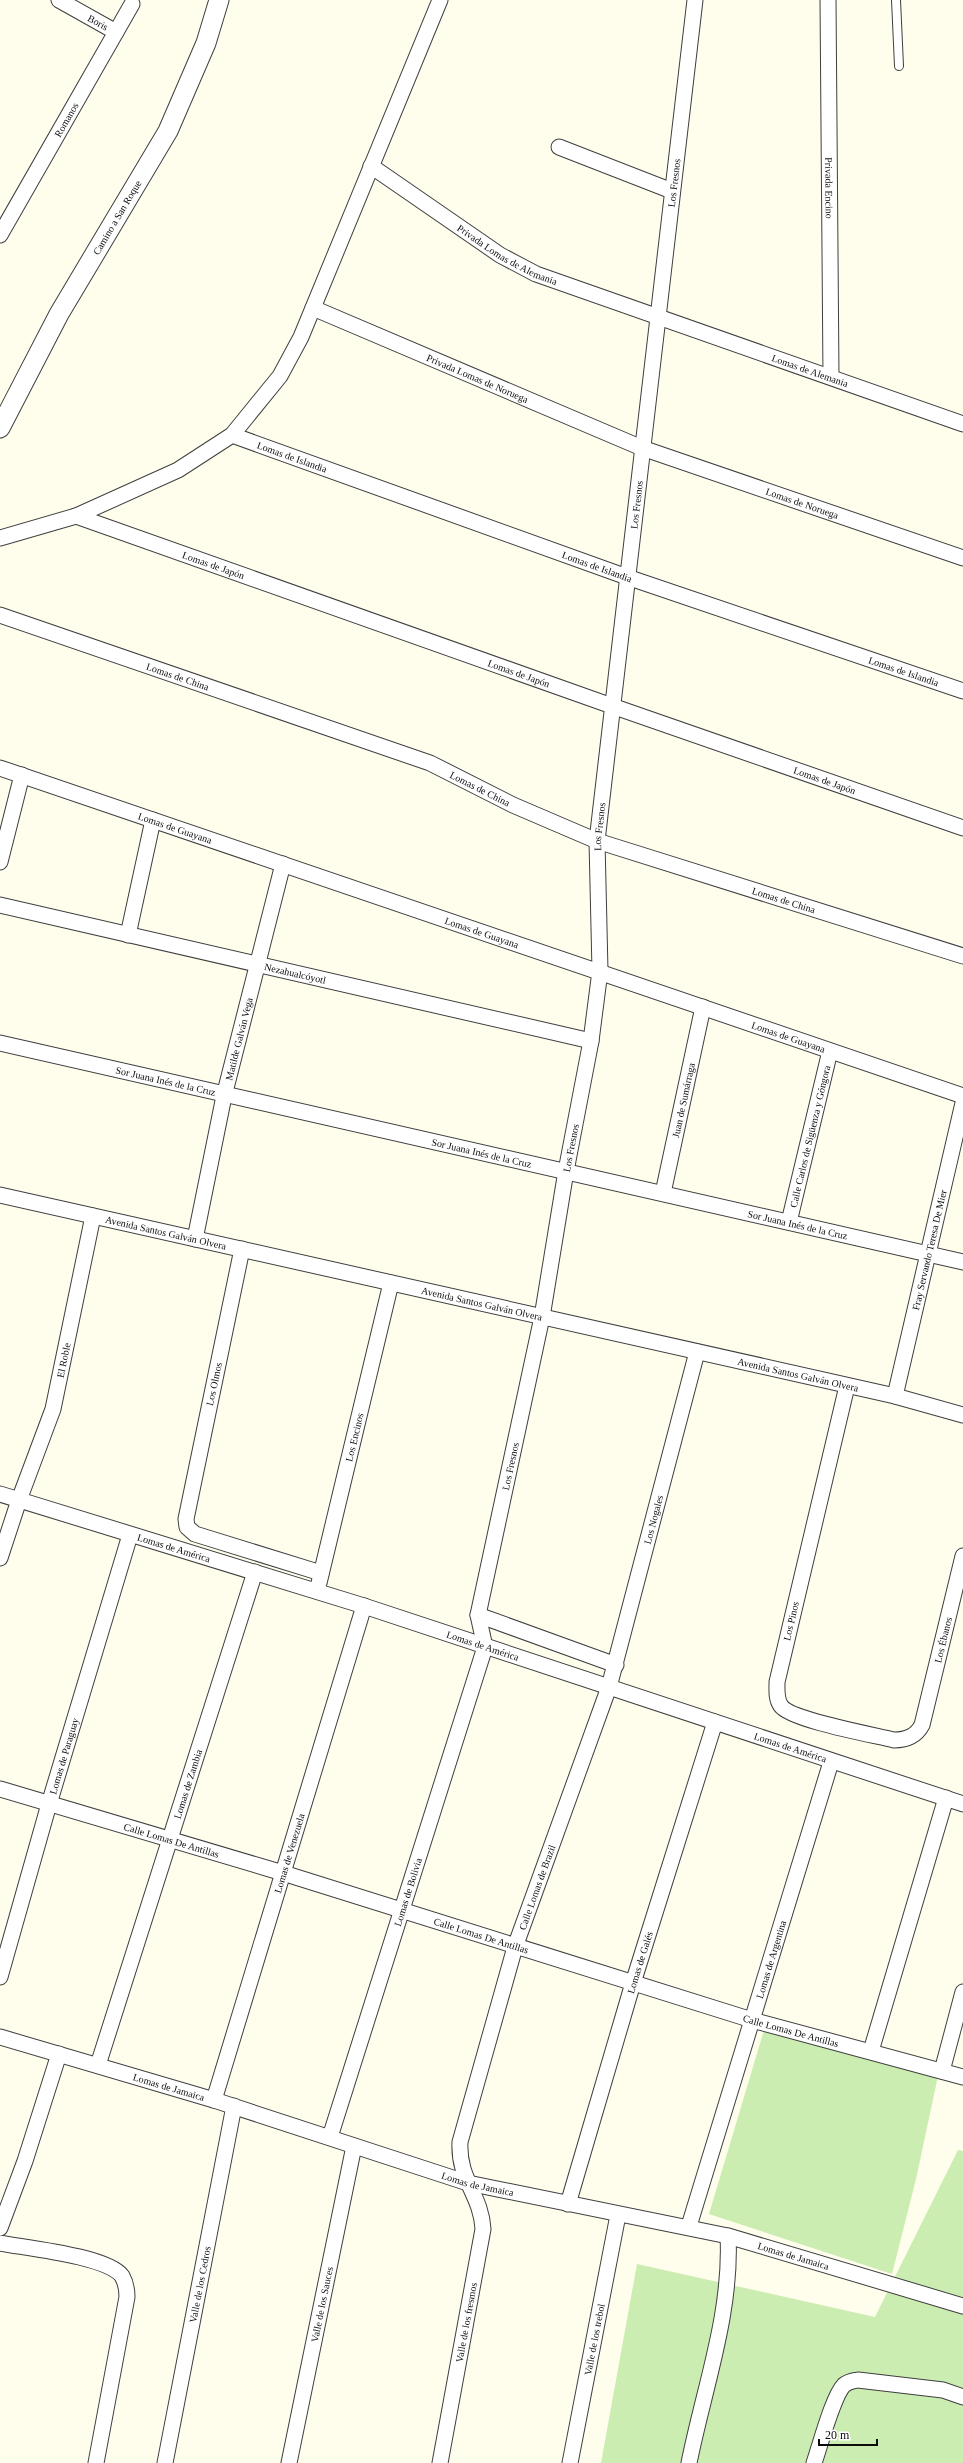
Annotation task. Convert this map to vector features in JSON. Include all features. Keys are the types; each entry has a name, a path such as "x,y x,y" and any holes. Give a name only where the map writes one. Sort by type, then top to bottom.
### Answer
{"street":[{"name":"Boris","path":"59,0 116,32"},
{"name":"Camino a San Roque","path":"0,428 59,314 168,131 206,43 219,0"},
{"path":"0,538 76,516 178,470 232,435 280,376 313,308 440,0"},
{"name":"Los Fresnos","path":"485,1647 478,1615 542,1317 566,1171 591,1041 600,971 597,840 695,0"},
{"name":"Privada Encino","path":"828,0 831,377"},
{"name":"Romanos","path":"0,235 132,4"},
{"path":"559,147 672,191"},
{"name":"Privada Lomas de Alemania","path":"371,166 500,255 536,274 657,318"},
{"name":"Privada Lomas de Noruega","path":"313,308 642,448"},
{"name":"Lomas de Alemania","path":"657,318 831,377 963,424"},
{"name":"Lomas de Islandia","path":"232,435 627,577 963,691"},
{"name":"Lomas de Noruega","path":"642,448 963,558"},
{"name":"Lomas de Japón","path":"76,516 612,706 963,828"},
{"name":"Lomas de China","path":"0,615 430,762 513,805 597,840 963,956"},
{"name":"Lomas de Guayana","path":"0,768 600,971 963,1096"},
{"path":"0,862 22,775"},
{"path":"128,935 153,820"},
{"name":"Matilde Galván Vega","path":"195,1239 224,1096 256,964 283,864"},
{"name":"Nezahualcóyotl","path":"0,905 591,1041"},
{"name":"Juan de Sumárraga","path":"662,1193 703,1007"},
{"name":"Sor Juana Inés de la Cruz","path":"0,1043 224,1096 566,1171 963,1262"},
{"name":"Calle Carlos de Sigüenza y Góngora","path":"789,1222 830,1051"},
{"name":"Fray Servando Teresa De Mier","path":"895,1396 963,1103"},
{"name":"Avenida Santos Galván Olvera","path":"0,1195 895,1396 963,1415"},
{"name":"El Roble","path":"0,1558 19,1500 53,1409 93,1216"},
{"name":"Los Olmos","path":"242,1249 186,1519 187,1527 195,1534 321,1573"},
{"name":"Los Encinos","path":"316,1592 392,1283"},
{"name":"Los Nogales","path":"609,1687 697,1352"},
{"name":"Los Pinos","path":"847,1386 777,1682 777,1699 782,1707 798,1716 894,1740 902,1740 918,1733 922,1724"},
{"name":"Lomas de América","path":"0,1494 364,1606 831,1762 963,1804"},
{"name":"Lomas de Paraguay","path":"0,1977 49,1804 130,1535"},
{"name":"Los Ébanos","path":"922,1724 963,1556"},
{"name":"Lomas de Zambia","path":"98,2065 168,1840 255,1572"},
{"name":"Lomas de Venezuela","path":"214,2100 364,1606"},
{"path":"478,1615 616,1665"},
{"name":"Lomas de Bolivia","path":"330,2137 485,1647"},
{"name":"Calle Lomas de Brazil","path":"468,2183 459,2159 460,2142 515,1947 609,1687"},
{"name":"Lomas de Galés","path":"568,2204 633,1983 715,1722"},
{"name":"Lomas de Argentina","path":"689,2226 831,1762"},
{"name":"Calle Lomas De Antillas","path":"0,1790 283,1873 515,1947 752,2020 963,2077"},
{"path":"871,2051 946,1798"},
{"path":"942,2071 963,1992"},
{"name":"Lomas de Jamaica","path":"0,2037 234,2106 468,2183 618,2215 689,2226 728,2236 963,2306"},
{"path":"0,2228 25,2161 59,2054"},
{"name":"Valle de los Cedros","path":"166,2463 234,2106"},
{"name":"Valle de los Sauces","path":"289,2463 354,2146"},
{"name":"Valle de los fresmos","path":"440,2463 483,2229 482,2211 468,2183"},
{"name":"Valle de los trebol","path":"570,2463 618,2215"},
{"path":"689,2463 713,2368 728,2255 728,2236"},
{"path":"0,2244 90,2259 110,2267 121,2276 126,2286 127,2297 96,2463"},
{"path":"814,2463 836,2399 843,2386 850,2381 858,2380 943,2390 963,2397"}],"lane":[{"path":"896,0 899,66"}],"green space":[{"path":"764,2030 938,2076 916,2179 892,2274 709,2214"},
{"path":"958,2150 963,2151 963,2463 601,2463 637,2264 875,2317"}]}
